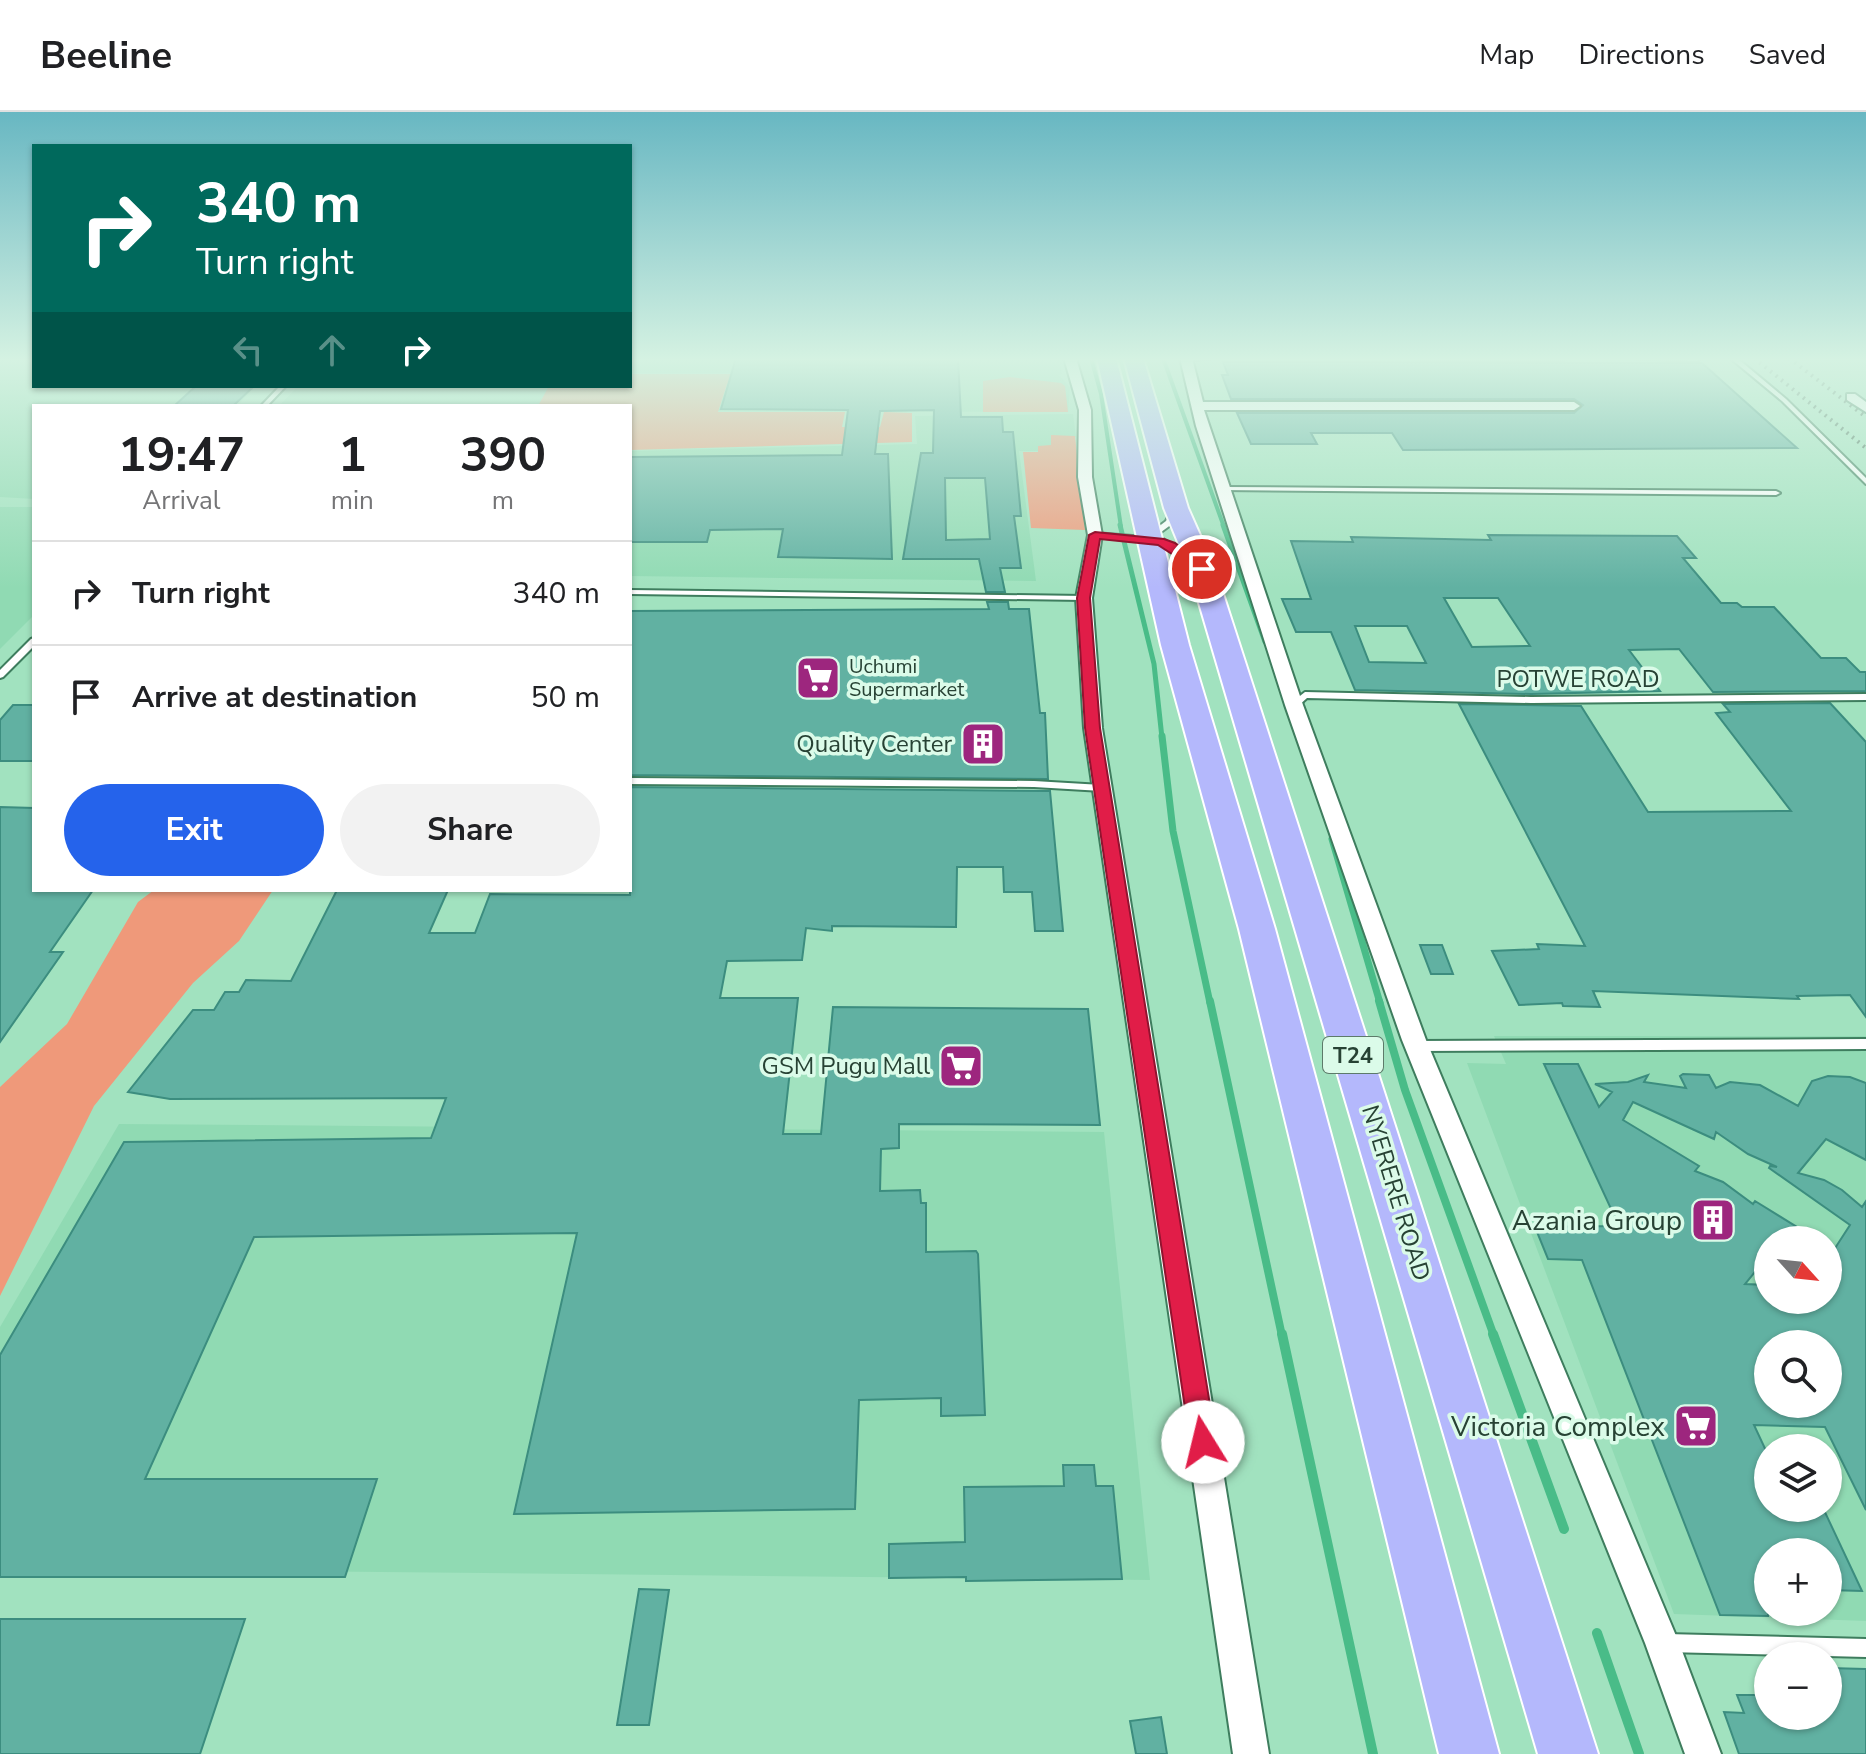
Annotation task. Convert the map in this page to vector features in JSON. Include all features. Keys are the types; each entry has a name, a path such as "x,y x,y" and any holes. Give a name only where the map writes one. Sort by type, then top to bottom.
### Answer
{"highway":[{"name":"T24","path":"1124,435 1175,645 1257,929 1469,1754"},
{"name":"NYERERE ROAD","path":"1155,435 1176,508 1202,569 1568,1754"}],"street":[{"path":"1085,435 1085,477 1095,535 1084,598 1093,728 1251,1754"},
{"path":"1206,435 1294,705 1417,1046 1662,1643 1703,1754"}],"lane":[{"path":"1816,435 1866,482"},
{"path":"1224,489 1776,493"},
{"path":"1148,539 1169,522 1176,508"},
{"path":"1095,535 1148,539 1171,545 1202,569"},
{"path":"632,592 1084,598"},
{"path":"0,675 32,643"},
{"name":"POTWE ROAD","path":"1294,705 1305,695 1531,700 1866,697"},
{"path":"632,781 1034,784 1102,788"},
{"path":"1417,1046 1866,1044"},
{"path":"1662,1643 1866,1648"}],"shaded area":[{"path":"0,435 32,435 32,499 0,497"},
{"path":"632,435 912,435 912,442 632,450"},
{"path":"916,435 1076,435 1060,438 1061,451 1019,451 1036,581 632,576 632,451 917,444"},
{"path":"1051,435 1075,436 1085,530 1031,528 1023,452 1038,452 1038,446 1051,445"},
{"path":"0,507 32,507 32,617 0,649"},
{"path":"151,892 272,892 239,941 193,983 94,1106 0,1296 0,1087 67,1024 138,902"},
{"path":"1494,1036 1866,1036 1866,1621 1842,1620 1842,1538 1754,1538 1754,1617 1674,1614 1467,1063 1506,1064"},
{"path":"119,1124 1104,1132 1150,1580 0,1568 0,1327"}],"building":[{"path":"845,435 877,435 875,454 888,454 892,559 778,557 783,529 710,530 707,542 632,542 632,457 842,455"},
{"path":"933,435 1013,435 1021,516 1014,516 1021,568 1000,568 1005,592 986,592 979,559 903,559 921,453 933,453","holes":["945,478 985,478 990,539 946,540"]},
{"path":"1247,435 1312,435 1317,444 1251,444"},
{"path":"1393,435 1782,435 1797,448 1403,450"},
{"path":"1488,535 1677,536 1696,558 1683,558 1721,603 1737,603 1742,607 1774,607 1821,658 1846,658 1860,672 1866,672 1866,691 1713,692 1679,649 1629,650 1660,691 1531,694 1355,690 1331,632 1296,632 1282,599 1311,599 1291,541 1353,542 1351,537 1491,540","holes":["1444,598 1498,598 1530,646 1472,647","1355,626 1407,626 1426,663 1369,662"]},
{"path":"987,602 1008,602 1009,609 1029,609 1040,713 1045,713 1048,779 632,775 632,611 989,609"},
{"path":"1830,703 1866,742 1866,1017 1850,995 1797,996 1799,999 1593,991 1600,1007 1563,1006 1562,1003 1519,1005 1492,951 1539,949 1537,944 1585,946 1459,704 1581,706 1648,812 1791,811 1716,713 1730,712 1723,704"},
{"path":"13,705 32,705 32,761 0,761 0,720"},
{"path":"632,787 1050,791 1063,931 1035,931 1032,892 1004,892 1003,867 957,867 956,927 832,926 832,931 806,928 802,960 727,961 720,998 798,998 783,1134 821,1134 833,1007 1088,1009 1100,1125 899,1124 899,1148 881,1149 880,1191 920,1190 921,1203 926,1203 926,1252 976,1251 978,1254 985,1415 941,1416 941,1398 859,1400 855,1509 514,1514 577,1233 254,1237 145,1479 377,1479 345,1577 0,1577 0,1355 124,1142 431,1138 446,1098 170,1099 128,1092 193,1010 214,1010 225,992 239,992 246,980 291,981 336,892 447,892 429,933 475,933 490,894 630,895"},
{"path":"0,807 32,808 32,892 92,892 50,952 63,952 0,1042"},
{"path":"1420,945 1442,945 1453,974 1431,974"},
{"path":"1544,1064 1578,1064 1599,1107 1612,1092 1595,1084 1628,1082 1648,1075 1644,1082 1686,1088 1680,1076 1683,1074 1709,1075 1716,1088 1730,1082 1760,1085 1798,1106 1812,1081 1828,1076 1850,1077 1866,1083 1866,1160 1826,1139 1798,1173 1824,1180 1862,1207 1866,1201 1866,1510 1842,1461 1842,1434 1828,1434 1825,1427 1754,1425 1758,1434 1754,1434 1754,1522 1830,1522 1837,1538 1754,1538 1754,1616 1720,1615 1582,1260 1548,1259 1535,1227 1619,1226","holes":["1633,1102 1714,1139 1716,1132 1748,1154 1777,1167 1769,1168 1850,1225 1842,1237 1842,1314 1754,1314 1754,1284 1745,1284 1754,1273 1754,1226 1795,1226 1755,1201 1753,1204 1723,1182 1695,1171 1699,1166 1623,1120"]},
{"path":"1063,1465 1094,1465 1096,1486 1113,1486 1122,1579 966,1581 966,1577 889,1578 889,1544 965,1542 964,1487 1064,1486"},
{"path":"1842,1548 1862,1591 1842,1590"},
{"path":"639,1589 669,1590 649,1725 617,1725"},
{"path":"0,1619 245,1619 200,1754 0,1754"},
{"path":"1842,1668 1866,1669 1866,1754 1739,1754 1724,1712 1744,1713 1737,1695 1754,1695 1754,1730 1842,1730"},
{"path":"1161,1717 1167,1754 1136,1754 1130,1721"}],"waterway":[{"path":"1107,435 1121,527"},
{"path":"1191,435 1224,527"},
{"path":"1120,525 1154,664 1162,738"},
{"path":"1223,525 1265,642"},
{"path":"1162,736 1173,831 1210,1003"},
{"path":"1332,839 1380,1003"},
{"path":"1210,1001 1282,1336"},
{"path":"1379,1001 1405,1090 1494,1336"},
{"path":"1282,1334 1373,1754"},
{"path":"1493,1334 1564,1529"},
{"path":"1597,1633 1639,1754"}],"railway":[{"path":"1849,435 1866,448"}],"place":[{"name":"Uchumi Supermarket","path":"818,678"},
{"name":"Quality Center","path":"983,744"},
{"name":"GSM Pugu Mall","path":"961,1066"},
{"name":"Azania Group","path":"1713,1220"},
{"name":"Victoria Complex","path":"1696,1426"}],"route":[{"path":"1202,569 1171,545 1160,541 1095,535 1084,598 1093,728 1203,1442"}]}
